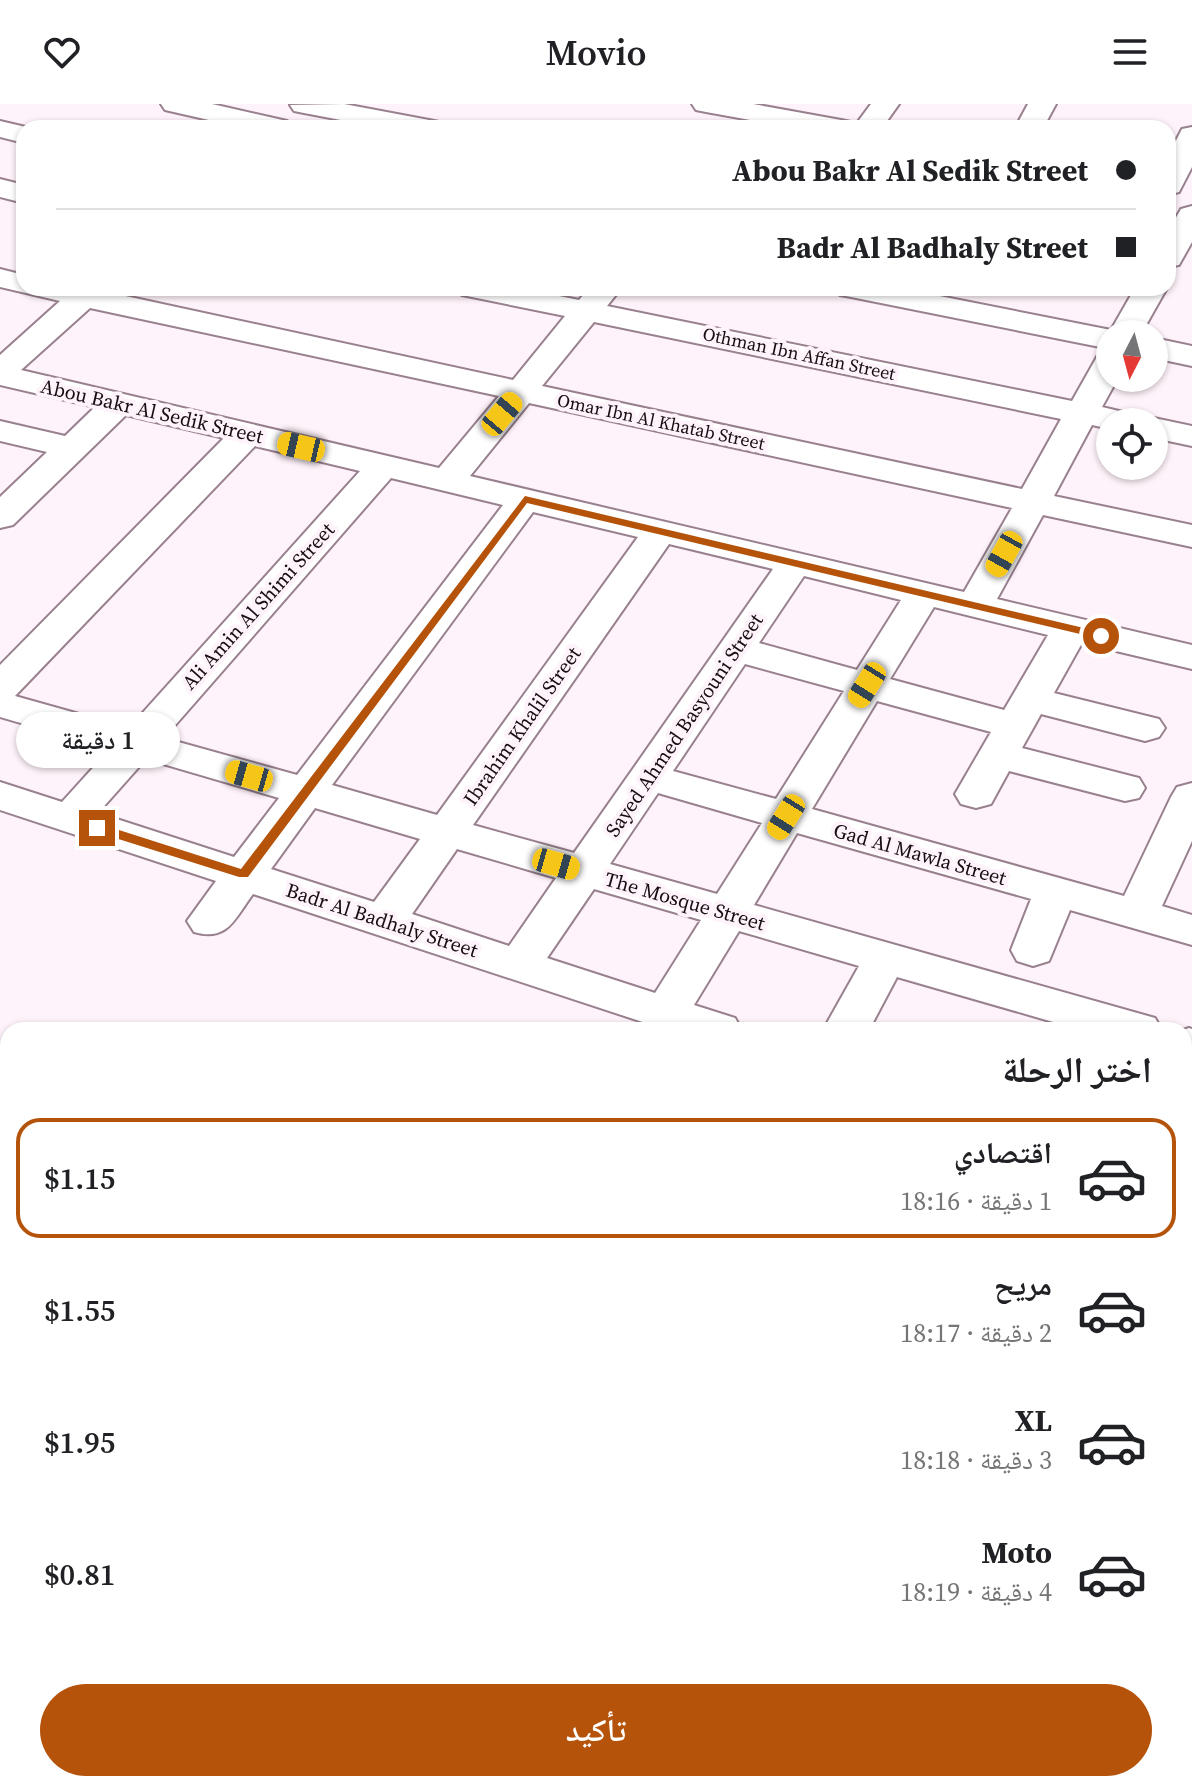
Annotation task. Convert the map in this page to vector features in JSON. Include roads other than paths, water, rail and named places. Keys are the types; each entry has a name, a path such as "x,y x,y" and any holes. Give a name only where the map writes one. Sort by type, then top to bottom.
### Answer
{"street":[{"path":"175,104 245,120"},
{"path":"285,120 304,104 387,120"},
{"path":"731,111 789,120"},
{"path":"1176,169 1192,135"},
{"path":"1176,244 1192,215"},
{"path":"0,373 85,296"},
{"name":"Omar Ibn Al Khatab Street","path":"101,296 520,392 1192,536"},
{"name":"Othman Ibn Affan Street","path":"562,296 596,299 1096,416"},
{"path":"892,296 1096,336"},
{"path":"1133,320 1146,296"},
{"path":"447,481 596,299"},
{"path":"1168,351 1192,356"},
{"name":"Abou Bakr Al Sedik Street","path":"0,373 1192,657"},
{"path":"975,606 1096,388"},
{"path":"0,517 119,403"},
{"path":"0,431 72,448"},
{"path":"1168,431 1192,436"},
{"path":"0,688 247,434"},
{"name":"Ali Amin Al Shimi Street","path":"70,819 383,466"},
{"path":"209,921 525,499"},
{"name":"Ibrahim Khalil Street","path":"384,921 660,531"},
{"name":"Sayed Ahmed Basyouni Street","path":"519,965 795,563"},
{"path":"666,1013 923,594"},
{"path":"976,794 1071,628"},
{"path":"736,649 1014,727 1125,788"},
{"name":"The Mosque Street","path":"0,704 885,958 1023,1014 1081,1022"},
{"path":"1014,727 1145,728"},
{"name":"Gad Al Mawla Street","path":"648,777 1192,930"},
{"name":"Badr Al Badhaly Street","path":"0,796 694,1022"},
{"path":"1136,915 1192,797"},
{"path":"1033,950 1055,892"},
{"path":"850,1022 885,958"}]}
